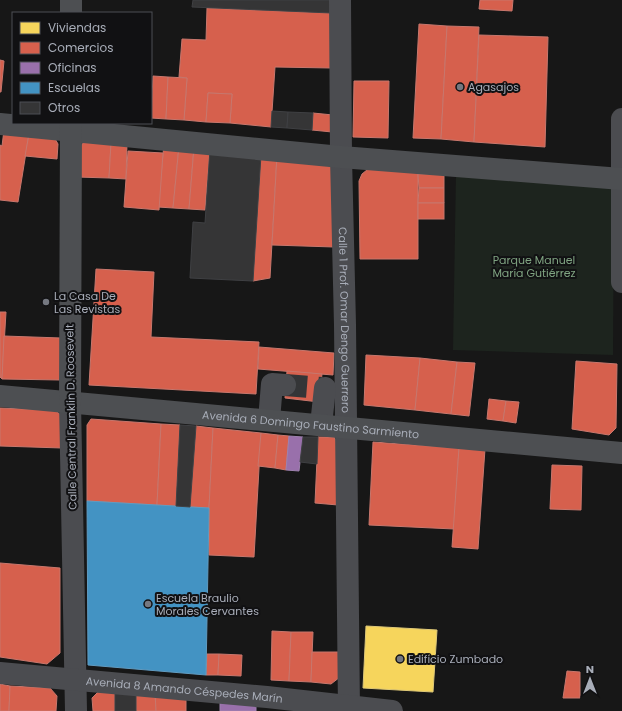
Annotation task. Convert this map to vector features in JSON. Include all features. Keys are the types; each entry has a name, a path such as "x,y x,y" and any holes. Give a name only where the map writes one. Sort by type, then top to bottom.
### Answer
{"main road":[{"path":"71,0 71,12"},
{"path":"0,124 70,127 341,157 622,179"},
{"name":"Calle Central Franklin D. Roosevelt","path":"70,127 70,402"},
{"name":"Avenida 6 Domingo Faustino Sarmiento","path":"0,396 622,453"}],"street":[{"name":"Calle 1 Prof. Omar Dengo Guerrero","path":"340,0 341,157 331,389 346,428 349,709"},
{"path":"622,119 622,282"},
{"path":"269,420 272,384 285,385"},
{"path":"321,425 331,389"},
{"name":"Calle Central Franklin D. Roosevelt","path":"70,402 76,711"},
{"name":"Avenida 8 Amando Céspedes Marín","path":"0,674 259,697 349,709 392,711"}],"green space":[{"name":"Parque Manuel María Gutiérrez","path":"456,173 614,183 613,355 453,350"}],"building: Viviendas":[{"name":"Edificio Zumbado","path":"366,626 437,630 433,692 363,688"}],"building: Comercios":[{"path":"480,0 513,0 512,11 479,9"},
{"path":"207,8 331,13 331,68 275,67 271,127 230,123 232,94 208,93 206,122 184,120 187,78 179,77 182,39 206,40"},
{"path":"419,24 447,26 441,139 413,138"},
{"name":"Agasajos","path":"447,26 479,27 474,142 441,139"},
{"path":"479,35 548,37 545,147 474,142"},
{"path":"0,60 4,61 1,92 0,92"},
{"path":"153,76 168,77 166,119 152,118"},
{"path":"168,77 187,78 184,120 166,119"},
{"path":"354,81 389,81 388,138 353,137"},
{"path":"208,93 232,94 230,123 206,122"},
{"path":"313,113 333,115 332,132 312,130"},
{"path":"4,130 29,134 18,202 0,200 0,145 2,146"},
{"path":"29,134 54,137 58,144 57,159 25,156"},
{"path":"85,141 111,143 109,178 77,177 78,149"},
{"path":"111,143 127,143 126,179 109,178"},
{"path":"164,144 179,146 173,208 158,207"},
{"path":"179,146 194,147 189,209 173,208"},
{"path":"194,147 210,149 205,210 189,209"},
{"path":"128,151 163,153 159,210 124,207"},
{"path":"261,155 277,155 270,278 253,281"},
{"path":"277,155 337,168 334,247 272,245"},
{"path":"373,165 418,165 418,259 360,259 359,181 362,174"},
{"path":"418,174 444,174 444,188 419,188"},
{"path":"419,188 444,188 444,203 418,203"},
{"path":"418,203 444,203 444,219 418,219"},
{"path":"96,269 154,272 151,337 259,342 256,394 89,385"},
{"path":"0,312 6,312 2,379 0,377"},
{"path":"4,336 61,338 60,380 2,379"},
{"path":"259,347 334,353 333,375 258,369"},
{"path":"366,355 420,358 415,410 364,405"},
{"path":"420,358 457,362 451,414 415,410"},
{"path":"576,361 617,364 616,428 609,435 572,429"},
{"path":"457,362 475,363 469,416 451,414"},
{"path":"287,371 322,374 319,402 285,398"},
{"path":"489,399 506,401 503,421 487,419"},
{"path":"506,401 519,402 516,423 503,421"},
{"path":"0,408 55,410 64,418 62,448 0,446"},
{"path":"91,419 161,424 157,505 87,501 87,425"},
{"path":"161,424 180,425 176,506 157,505"},
{"path":"196,426 213,428 209,508 190,507"},
{"path":"213,428 261,433 254,557 209,555 209,508"},
{"path":"261,433 278,435 275,468 258,466"},
{"path":"278,435 289,436 286,470 275,468"},
{"path":"318,437 334,437 341,450 338,505 315,503"},
{"path":"373,442 459,448 454,529 369,525"},
{"path":"459,448 485,449 478,549 452,547"},
{"path":"552,465 582,466 581,510 550,509"},
{"path":"0,563 60,568 60,653 47,664 0,657"},
{"path":"272,631 291,632 289,681 271,680"},
{"path":"291,632 313,632 311,682 289,681"},
{"path":"312,652 340,652 340,677 331,684 311,682"},
{"path":"207,654 219,654 218,675 206,675"},
{"path":"219,654 242,655 241,676 218,675"},
{"path":"567,671 580,672 580,698 563,698"},
{"path":"0,684 10,686 9,711 0,711"},
{"path":"10,686 50,688 57,696 56,711 9,711"},
{"path":"103,687 115,687 115,711 93,711 92,698"},
{"path":"136,690 155,692 156,711 136,711"},
{"path":"155,692 186,695 186,711 156,711"}],"building: Oficinas":[{"path":"289,436 303,437 299,471 286,470"},
{"path":"220,698 256,701 256,711 220,711"}],"building: Escuelas":[{"name":"Escuela Braulio Morales Cervantes","path":"87,501 209,508 206,675 88,665"}],"building: Otros":[{"path":"193,0 332,0 331,13 192,7"},
{"path":"272,111 288,112 287,128 271,127"},
{"path":"288,112 313,113 312,130 287,128"},
{"path":"210,149 261,155 253,281 190,278 193,222 205,223"},
{"path":"180,425 196,426 190,507 176,506"},
{"path":"303,437 318,437 317,464 300,462"},
{"path":"115,689 136,690 136,711 115,711"}],"tunnel":[{"path":"285,385 322,388"}],"place":[{"name":"Agasajos","path":"460,87"},
{"name":"La Casa De Las Revistas","path":"46,302"},
{"name":"Escuela Braulio Morales Cervantes","path":"148,604"},
{"name":"Edificio Zumbado","path":"400,659"}]}
